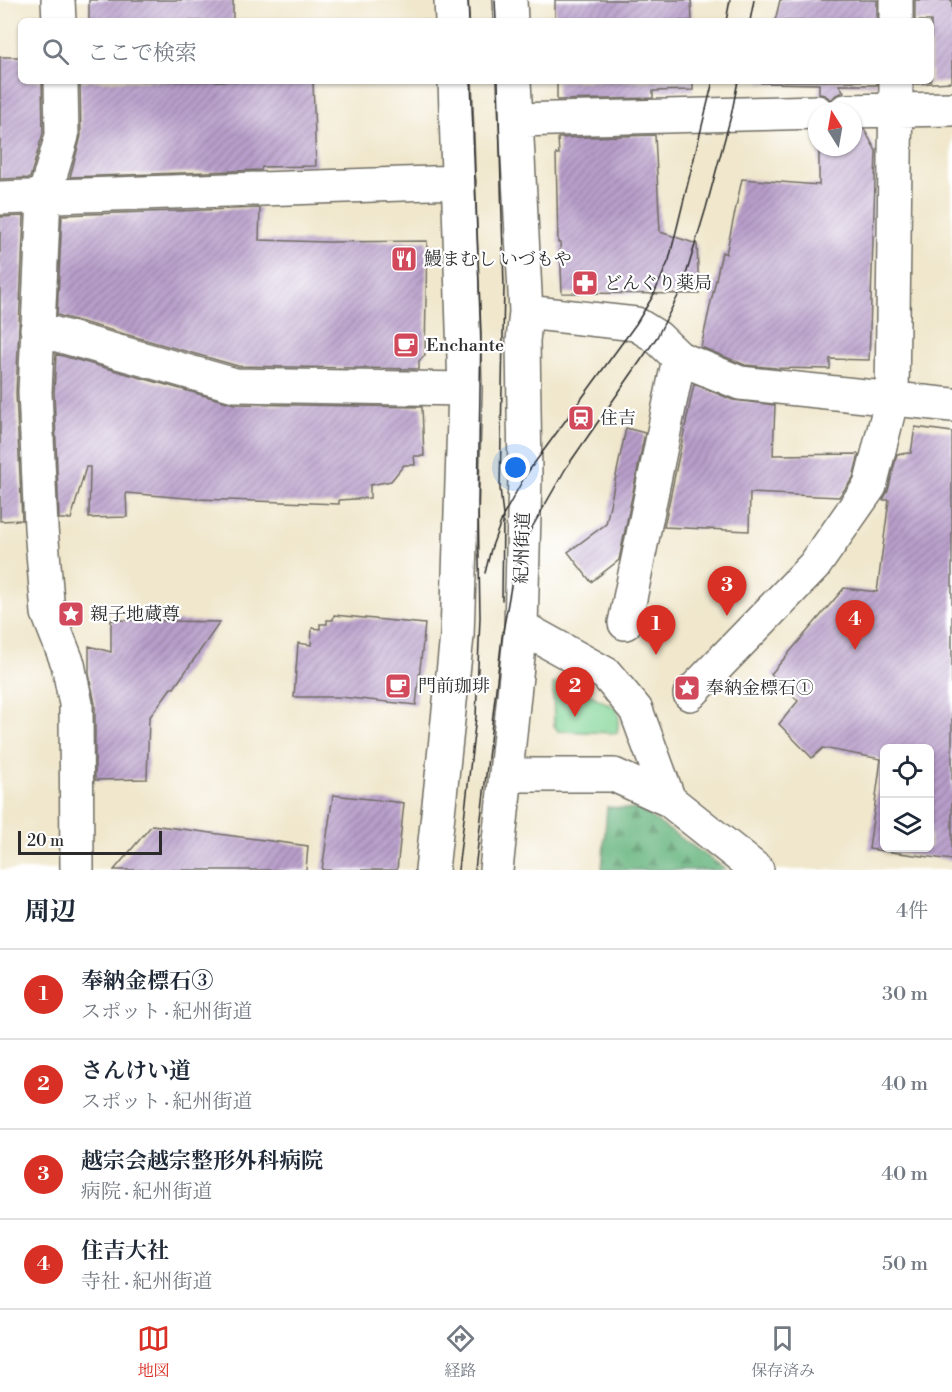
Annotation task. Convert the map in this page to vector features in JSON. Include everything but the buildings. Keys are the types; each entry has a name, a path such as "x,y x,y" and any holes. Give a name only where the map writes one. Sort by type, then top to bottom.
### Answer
{"street":[{"path":"58,0 59,18"},
{"path":"452,0 452,18"},
{"path":"510,0 511,18"},
{"path":"896,0 896,18"},
{"path":"61,84 62,136 44,196 35,392 41,528 48,613 68,664 76,704 77,870"},
{"path":"432,870 457,636 465,389 455,84"},
{"name":"紀州街道","path":"496,870 521,627 525,476 523,341 526,312 514,84"},
{"path":"862,106 896,95 952,109"},
{"path":"690,694 814,566 870,486 892,399 896,95"},
{"path":"516,120 808,112"},
{"path":"0,198 459,182"},
{"path":"526,312 636,324 657,337 679,358 740,383 952,405"},
{"path":"37,329 235,385 465,389"},
{"path":"625,623 679,358"},
{"path":"521,627 606,674 636,710 669,800"},
{"path":"506,775 614,775 669,800 757,870"}],"green space":[{"path":"565,682 616,708 619,718 617,733 558,731 554,725 553,684"},
{"path":"607,807 640,810 727,870 602,870"}],"tram line":[{"path":"468,0 469,18"},
{"path":"495,0 496,18"},
{"path":"727,18 730,0"},
{"path":"751,18 754,0"},
{"path":"458,870 476,717 480,617 478,502 481,334 471,84"},
{"path":"498,84 504,287 500,488 503,516 502,600"},
{"path":"485,573 503,516 525,476 636,324 653,296 669,260 712,84"},
{"path":"475,870 502,637 513,575 522,545 566,468 657,337 682,288 731,116 737,84"}],"place":[{"name":"鰻まむし いづもや","path":"404,259"},
{"name":"どんぐり薬局","path":"585,283"},
{"name":"Enchante","path":"406,345"},
{"name":"住吉","path":"581,418"},
{"name":"親子地蔵尊","path":"71,614"},
{"name":"越宗会越宗整形外科病院","path":"727,616"},
{"name":"住吉大社","path":"855,650"},
{"name":"奉納金標石③","path":"656,655"},
{"name":"門前珈琲","path":"398,686"},
{"name":"奉納金標石①","path":"687,688"},
{"name":"さんけい道","path":"575,717"}]}
